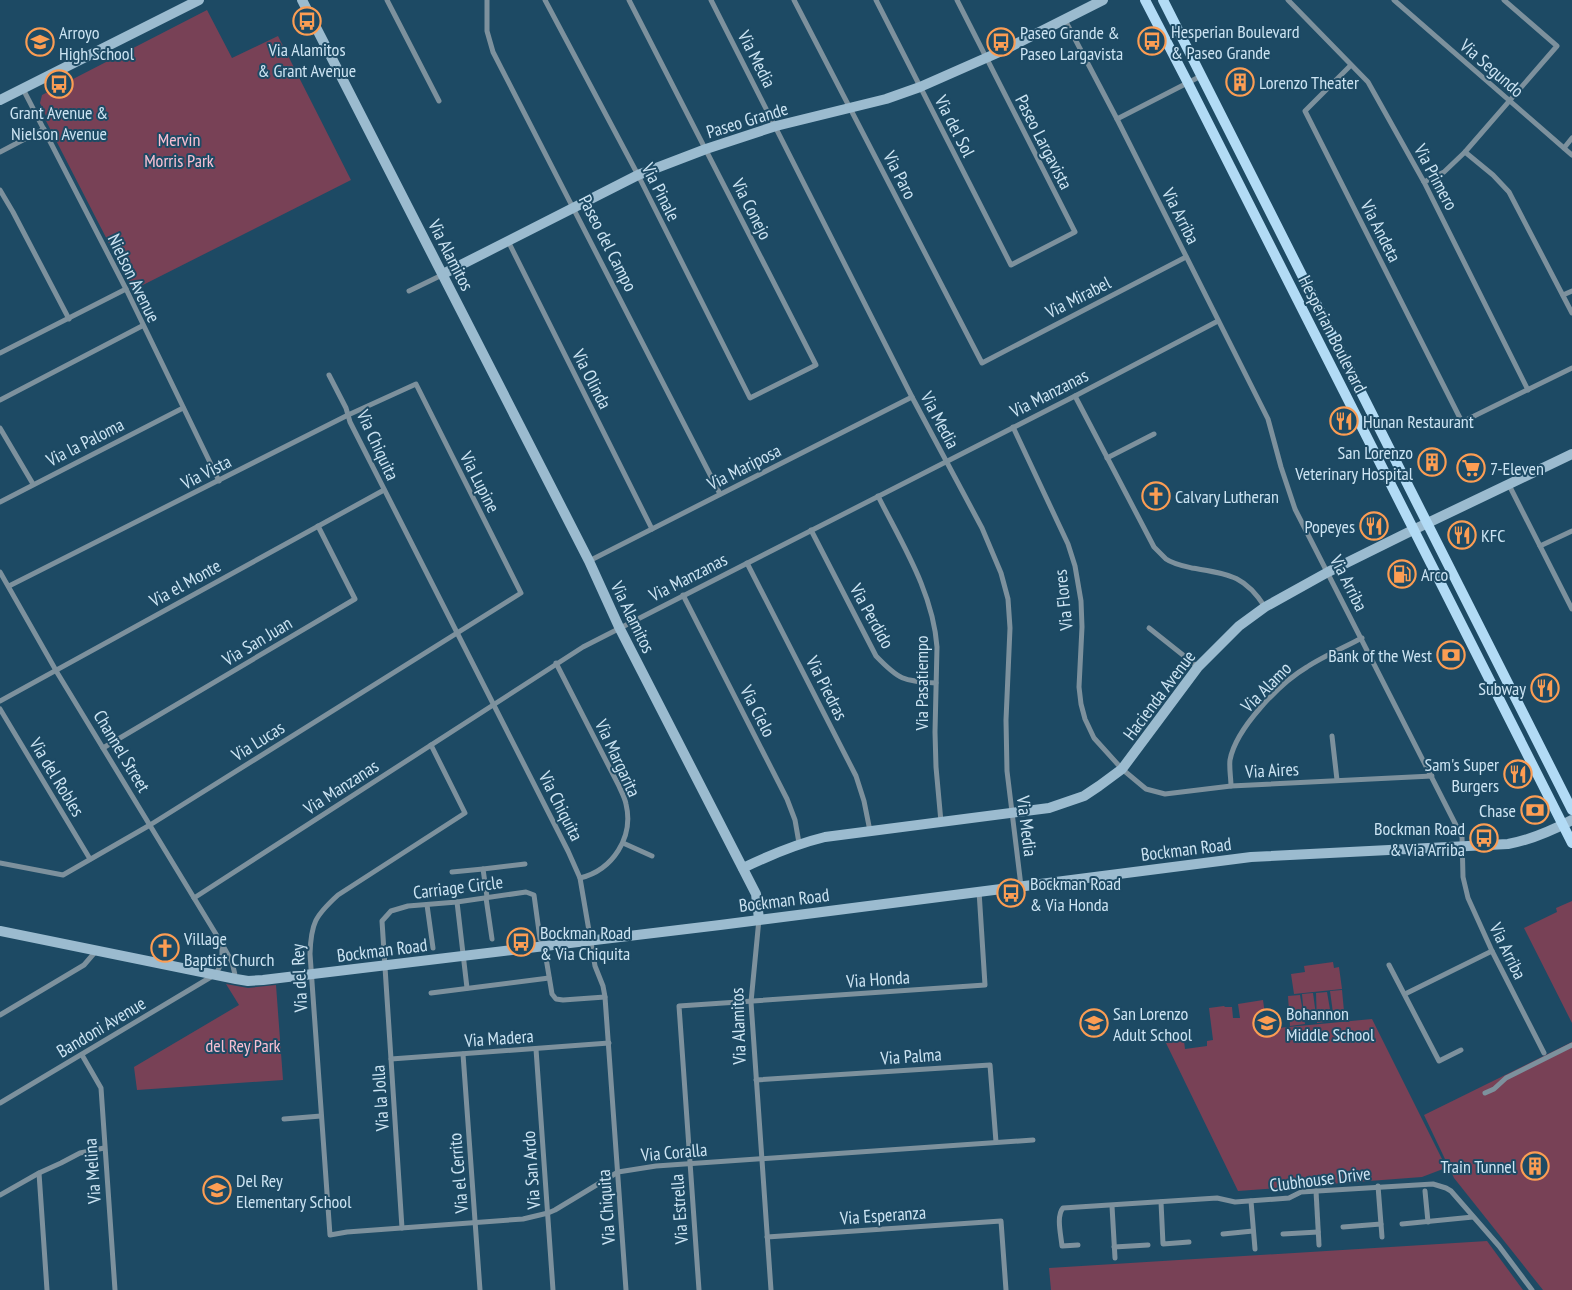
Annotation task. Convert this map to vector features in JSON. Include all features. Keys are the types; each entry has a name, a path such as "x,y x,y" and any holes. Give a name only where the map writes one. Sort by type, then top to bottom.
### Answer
{"main road":[{"name":"Hesperian Boulevard","path":"1145,0 1480,662 1567,822 1572,843"},
{"name":"Hesperian Boulevard","path":"1162,0 1572,810"},
{"path":"1353,410 1366,415 1377,426"},
{"path":"1458,618 1470,629 1484,656 1495,659"},
{"path":"1480,662 1489,663 1508,698 1520,710"}],"street":[{"path":"0,100 198,0"},
{"name":"Via Alamitos","path":"302,0 589,561 619,627 758,900 759,919 751,1002 771,1290"},
{"path":"388,0 439,101"},
{"name":"Paseo del Campo","path":"486,0 487,31 493,52 720,494"},
{"name":"Via Pinale","path":"546,0 638,175 750,398"},
{"name":"Via Conejo","path":"629,0 816,365 750,398"},
{"name":"Via Media","path":"711,0 912,397 989,543 1002,573 1008,599 1010,628 1006,720 1007,771 1021,886"},
{"name":"Via Paro","path":"794,0 982,362"},
{"name":"Via del Sol","path":"876,0 1011,265"},
{"name":"Paseo Largavista","path":"957,0 1075,232 1011,265"},
{"name":"Paseo Grande","path":"408,291 638,175 776,126 920,88 986,59 1103,0"},
{"name":"Via Primero","path":"1288,0 1368,82 1377,96 1424,182 1528,390"},
{"name":"Via Segundo","path":"1394,0 1572,155"},
{"path":"1424,182 1444,172 1465,152 1557,46 1504,0"},
{"name":"Via Arriba","path":"1065,20 1268,419 1280,467 1295,509 1462,837 1463,877 1468,898 1544,1053"},
{"name":"Via Andeta","path":"1351,65 1305,111 1462,422 1528,390"},
{"path":"1117,119 1202,76"},
{"name":"Nielson Avenue","path":"23,88 126,289 142,326 218,481"},
{"path":"0,152 44,129"},
{"path":"1564,148 1572,138"},
{"path":"1465,152 1510,192 1572,313"},
{"path":"0,190 14,212 69,319"},
{"name":"Via Olinda","path":"508,241 652,529"},
{"name":"Via Mirabel","path":"982,362 1186,257"},
{"path":"0,353 126,289"},
{"path":"1562,295 1572,290"},
{"name":"Via Manzanas","path":"194,898 556,663 619,627 1075,396 1218,321"},
{"path":"0,400 142,326"},
{"path":"1528,390 1572,368"},
{"name":"Via Chiquita","path":"329,375 350,422 494,704 580,878 595,966 605,997 626,1290"},
{"name":"Via Vista","path":"9,586 348,414 416,384"},
{"name":"Via Lupine","path":"416,384 521,593"},
{"path":"1075,396 1153,545 1167,560 1182,566 1230,574 1247,585 1265,607"},
{"name":"Via Mariposa","path":"589,561 912,397"},
{"name":"Via la Paloma","path":"0,502 183,408"},
{"name":"Via Flores","path":"1013,427 1068,544 1075,566 1081,602 1082,627 1079,687 1085,719 1094,738 1122,769"},
{"path":"0,428 32,484"},
{"path":"1107,458 1154,434"},
{"name":"Hacienda Avenue","path":"743,868 799,843 825,837 1049,808 1084,796 1122,769 1198,668 1239,626 1265,607 1328,572 1426,523 1572,454"},
{"path":"1509,485 1572,609"},
{"name":"Via el Monte","path":"0,701 384,490"},
{"name":"Via Pasatiempo","path":"878,496 907,553 930,607 936,637 936,767 941,822"},
{"name":"Via San Juan","path":"103,748 355,599 318,526"},
{"name":"Via Perdido","path":"811,530 876,656 892,673 900,678 936,683"},
{"path":"1540,546 1572,530"},
{"name":"Via Piedras","path":"747,562 856,776 864,801 870,832"},
{"name":"Channel Street","path":"0,572 103,748 222,944 232,962 236,979"},
{"name":"Via Lucas","path":"0,863 63,875 150,825 521,593"},
{"name":"Via Cielo","path":"683,595 787,799 799,843"},
{"path":"1149,628 1198,668"},
{"name":"Via Alamo","path":"1231,786 1230,760 1236,742 1256,712 1276,691 1306,667 1362,638"},
{"name":"Via Margarita","path":"556,663 626,803 628,826 623,843 616,855 603,867 580,878"},
{"name":"Via del Robles","path":"0,709 90,859"},
{"path":"1332,736 1337,780"},
{"name":"Via del Rey","path":"330,1236 312,975 311,933 322,910 338,895 465,813 431,745"},
{"name":"Via Aires","path":"1122,769 1146,789 1165,794 1231,786 1432,776"},
{"name":"Bockman Road","path":"0,931 236,979 248,981 263,980 1251,857 1508,844 1523,841 1567,822"},
{"path":"623,843 652,856"},
{"path":"452,872 525,864"},
{"path":"483,869 492,939"},
{"name":"Via Honda","path":"679,1006 986,985 978,891"},
{"name":"Carriage Circle","path":"384,966 382,920 391,911 408,906 457,902 526,892 534,895 540,939 544,946"},
{"path":"457,902 468,988"},
{"path":"427,905 433,948"},
{"path":"216,974 222,962 222,944"},
{"path":"544,946 552,994 556,999 605,997"},
{"path":"1405,994 1492,950"},
{"path":"0,1015 84,965 97,951"},
{"path":"1388,964 1439,1061 1461,1050"},
{"name":"Via la Jolla","path":"384,966 402,1228"},
{"name":"Bandoni Avenue","path":"0,1103 216,974"},
{"path":"432,993 549,978"},
{"name":"Via Estrella","path":"679,1006 699,1290"},
{"name":"Via Madera","path":"391,1059 609,1043"},
{"path":"1485,1093 1512,1074 1572,1044"},
{"name":"Via San Ardo","path":"536,1049 553,1290"},
{"name":"Via el Cerrito","path":"462,1054 480,1290"},
{"name":"Via Melina","path":"82,1055 101,1088 115,1290"},
{"name":"Via Palma","path":"756,1080 990,1064 996,1142"},
{"path":"284,1119 322,1116"},
{"name":"Via Coralla","path":"330,1236 346,1232 523,1219 548,1213 618,1172 656,1166 1033,1140"},
{"path":"0,1195 38,1172 61,1164 80,1153 104,1148"},
{"path":"38,1172 47,1290"},
{"name":"Clubhouse Drive","path":"1078,1244 1062,1246 1060,1216 1063,1208 1218,1198 1235,1202 1251,1201 1289,1198 1300,1192 1424,1183 1440,1185 1451,1191 1499,1246 1532,1290"},
{"path":"1378,1186 1382,1237"},
{"path":"1316,1191 1319,1245"},
{"path":"1425,1191 1428,1222"},
{"path":"1251,1201 1255,1249"},
{"path":"1161,1202 1163,1244 1189,1242"},
{"path":"1112,1206 1114,1258"},
{"path":"1402,1224 1473,1217"},
{"name":"Via Esperanza","path":"767,1237 1001,1221 1006,1290"},
{"path":"1343,1227 1381,1224"},
{"path":"1223,1234 1254,1231"},
{"path":"1283,1234 1318,1232"},
{"path":"1114,1247 1148,1245"}],"green space":[{"name":"Mervin Morris Park","path":"207,10 232,58 278,36 351,180 133,290 45,119 47,118 40,103 42,95"},
{"path":"1572,901 1572,1023 1524,928 1557,912 1556,908"},
{"path":"1333,962 1334,968 1339,967 1342,989 1294,994 1291,974 1305,972 1304,966"},
{"name":"del Rey Park","path":"226,984 248,988 276,985 283,1080 137,1090 134,1067 239,1005"},
{"path":"1342,990 1344,1011 1333,1013 1330,991"},
{"path":"1327,992 1332,1021 1317,1023 1316,993"},
{"path":"1313,993 1316,1015 1304,1016 1302,994"},
{"path":"1300,995 1305,1024 1290,1026 1288,996"},
{"path":"1263,1000 1267,1029 1372,1019 1444,1163 1443,1169 1422,1177 1238,1191 1166,1043 1184,1041 1185,1049 1207,1046 1207,1041 1213,1040 1209,1008 1232,1007 1233,1018 1240,1018 1238,1004"},
{"path":"1572,1042 1572,1290 1543,1290 1454,1178 1424,1115"},
{"path":"1487,1241 1523,1290 1051,1290 1049,1268"}],"place":[{"name":"Via Alamitos & Grant Avenue","path":"307,21"},
{"name":"Hesperian Boulevard & Paseo Grande","path":"1152,41"},
{"name":"Arroyo High School","path":"40,42"},
{"name":"Paseo Grande & Paseo Largavista","path":"1001,42"},
{"name":"Lorenzo Theater","path":"1240,82"},
{"name":"Grant Avenue & Nielson Avenue","path":"59,84"},
{"name":"Hunan Restaurant","path":"1344,421"},
{"name":"San Lorenzo Veterinary Hospital","path":"1432,462"},
{"name":"7-Eleven","path":"1471,468"},
{"name":"Calvary Lutheran","path":"1156,496"},
{"name":"Popeyes","path":"1374,526"},
{"name":"KFC","path":"1462,535"},
{"name":"Arco","path":"1402,574"},
{"name":"Bank of the West","path":"1451,655"},
{"name":"Subway","path":"1545,688"},
{"name":"Sam's Super Burgers","path":"1518,774"},
{"name":"Chase","path":"1535,810"},
{"name":"Bockman Road & Via Arriba","path":"1484,838"},
{"name":"Bockman Road & Via Honda","path":"1011,893"},
{"name":"Bockman Road & Via Chiquita","path":"521,942"},
{"name":"Village Baptist Church","path":"165,948"},
{"name":"San Lorenzo Adult School","path":"1094,1023"},
{"name":"Bohannon Middle School","path":"1267,1023"},
{"name":"Train Tunnel","path":"1535,1166"},
{"name":"Del Rey Elementary School","path":"217,1190"}]}
